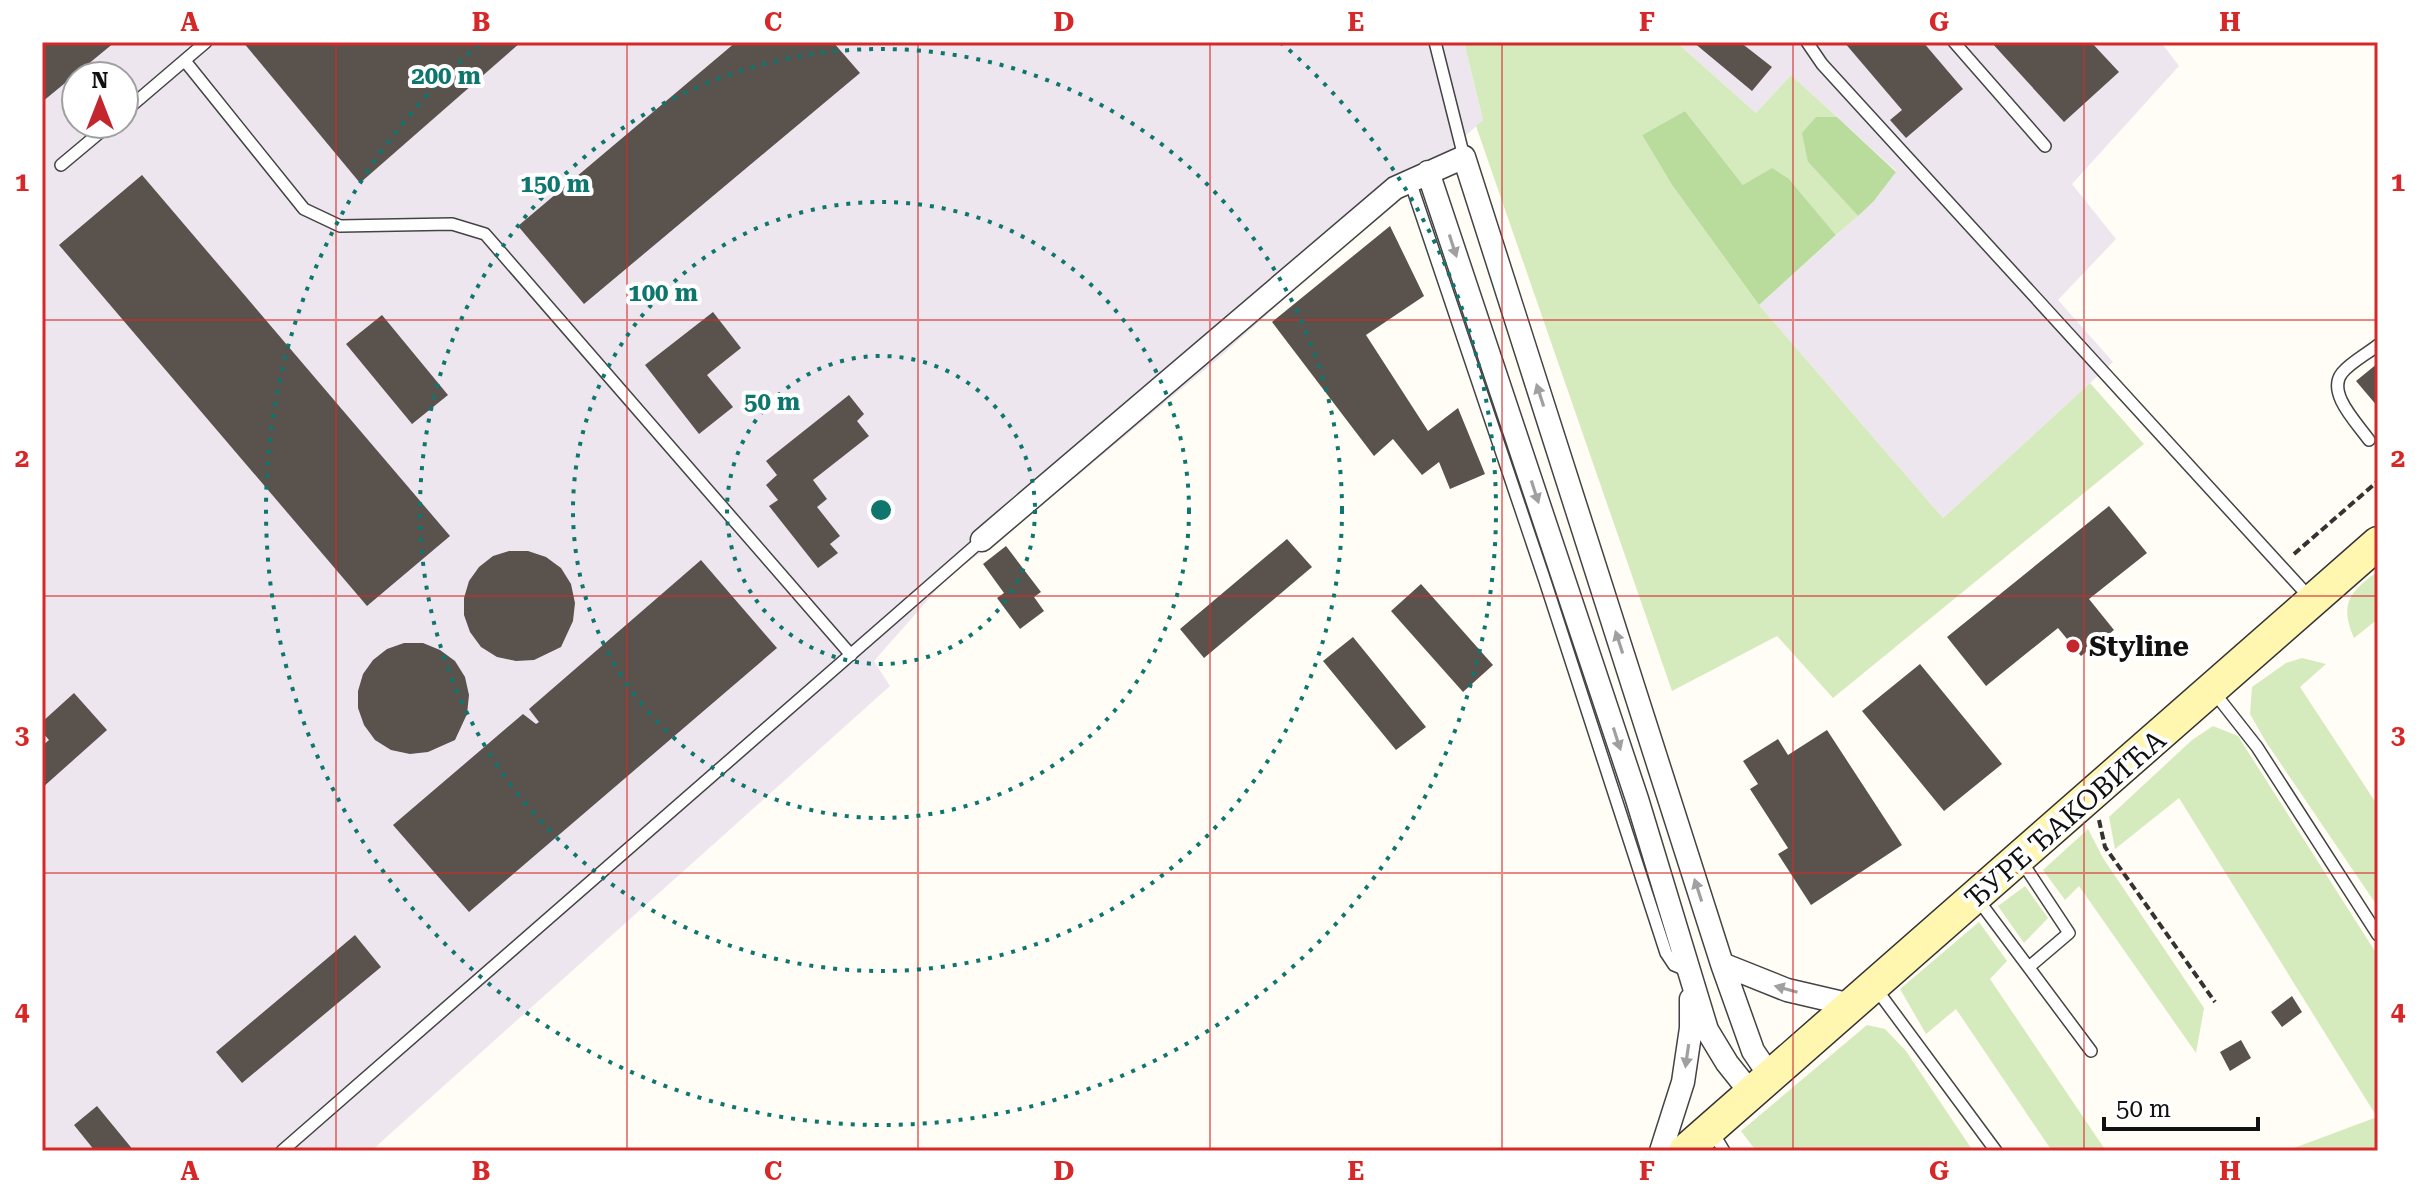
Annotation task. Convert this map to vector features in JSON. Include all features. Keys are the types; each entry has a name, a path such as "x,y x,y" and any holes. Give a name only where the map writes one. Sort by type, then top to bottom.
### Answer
{"street":[{"path":"982,540 1395,188 1464,157 1722,964 1753,1051 1760,1085"},
{"path":"1419,176 1637,799 1707,1030 1727,1063 1760,1085"},
{"name":"ЂУРЕ ЂАКОВИЋА","path":"1685,1151 1717,1140 1760,1085 2378,543"},
{"path":"1722,964 1787,990 1847,1004 1864,994"},
{"path":"1661,1151 1683,1082 1691,1028 1690,975"}],"lane":[{"path":"140,99 206,42"},
{"path":"1435,42 1464,157"},
{"path":"1807,42 1822,64 2313,601"},
{"path":"1954,42 2045,146"},
{"path":"185,61 304,209 340,226 452,224 485,234 851,655"},
{"path":"61,165 91,140"},
{"path":"2369,440 2340,398 2338,383 2343,372 2378,345"},
{"path":"282,1151 982,540"},
{"path":"2212,691 2257,747 2378,935"},
{"path":"2020,858 2069,933 2029,967"},
{"path":"1976,896 2091,1051"},
{"path":"1864,994 1996,1151"}],"path":[{"path":"2294,554 2378,481"},
{"path":"2093,795 2105,847 2215,1002"}],"shaded area":[{"path":"42,42 1464,42 1483,120 1221,356 1022,522 949,576 874,661 890,686 371,1151 42,1151"},
{"path":"1676,42 2161,42 2179,66 2072,184 2116,239 2058,300 2113,362 1943,518 1759,305 1873,202 1896,171 1791,75 1756,113"}],"green space":[{"path":"1464,42 1676,42 1756,113 1791,75 1837,117 1816,117 1808,162 1858,216 1836,235 1789,179 1743,185 1685,111 1642,135 1672,185 1759,305 1943,518 2090,383 2144,444 1833,698 1777,636 1672,691 1476,126 1483,120"},
{"path":"1685,111 1743,185 1772,168 1789,179 1836,235 1759,305 1672,185 1642,135"},
{"path":"1816,117 1837,117 1896,172 1858,216 1808,162 1802,133"},
{"path":"2378,571 2378,619 2354,638 2347,616 2350,599 2360,585"},
{"path":"2302,658 2326,664 2300,687 2378,806 2378,907 2250,714 2252,687 2286,663"},
{"path":"2213,726 2238,736 2378,956 2378,1151 2286,1151 2377,1117 2179,798 2115,849 2109,817 2192,740"},
{"path":"2088,829 2103,858 2204,1008 2196,1053 2079,886 2065,900 2043,870"},
{"path":"2025,886 2048,918 2024,943 1998,906"},
{"path":"1979,922 2007,961 1990,979 2106,1151 2052,1151 1956,1009 1926,1034 1900,989"},
{"path":"1867,1025 1885,1029 1906,1051 1973,1151 1756,1151 1741,1131"}],"building":[{"path":"42,42 115,42 93,60 60,60 60,87 42,102"},
{"path":"243,42 521,42 360,183"},
{"path":"736,42 833,42 860,73 584,304 518,226"},
{"path":"1693,42 1740,42 1772,67 1752,91"},
{"path":"1844,42 1923,42 1963,89 1906,138 1890,120 1902,110"},
{"path":"1991,42 2091,42 2119,72 2064,122"},
{"path":"142,175 450,536 367,606 59,245"},
{"path":"1390,226 1424,296 1366,335 1428,431 1458,408 1485,474 1450,489 1439,462 1422,475 1393,439 1374,456 1272,322"},
{"path":"713,312 741,348 707,375 733,407 699,434 645,365"},
{"path":"382,315 448,395 412,424 346,344"},
{"path":"2378,363 2378,407 2356,381"},
{"path":"849,395 864,414 857,421 869,436 813,480 827,499 817,507 840,536 830,544 838,553 818,568 769,506 778,500 766,485 777,475 766,461"},
{"path":"2109,506 2147,553 2089,599 2114,630 2081,656 2058,628 1986,686 1947,637"},
{"path":"1287,539 1312,567 1204,658 1180,629"},
{"path":"1006,546 1041,592 1034,597 1044,611 1020,629 997,598 1004,593 983,564"},
{"path":"509,551 528,551 546,557 561,568 571,584 575,603 573,621 561,647 534,660 516,661 497,657 481,647 470,632 464,615 464,598 469,581 479,567 493,556"},
{"path":"701,560 777,648 469,912 393,825 523,714 536,724 539,722 529,709"},
{"path":"1421,584 1493,665 1463,692 1391,611"},
{"path":"1353,637 1426,727 1396,750 1323,661"},
{"path":"404,643 423,643 455,661 465,677 469,695 467,714 455,740 428,752 410,754 391,750 375,740 364,725 358,708 358,691 363,674 373,660 387,649"},
{"path":"1920,664 2002,764 1944,811 1862,711"},
{"path":"74,693 107,730 42,788 42,746 49,740 42,732 42,722"},
{"path":"1827,730 1902,845 1811,905 1778,854 1788,848 1750,789 1758,784 1743,761 1778,739 1788,755"},
{"path":"355,935 381,967 242,1083 216,1052"},
{"path":"2292,996 2302,1012 2282,1027 2271,1012"},
{"path":"2241,1040 2251,1058 2230,1071 2220,1052"},
{"path":"97,1106 134,1151 95,1151 74,1125"}],"place":[{"name":"Styline","path":"2073,646"}]}
